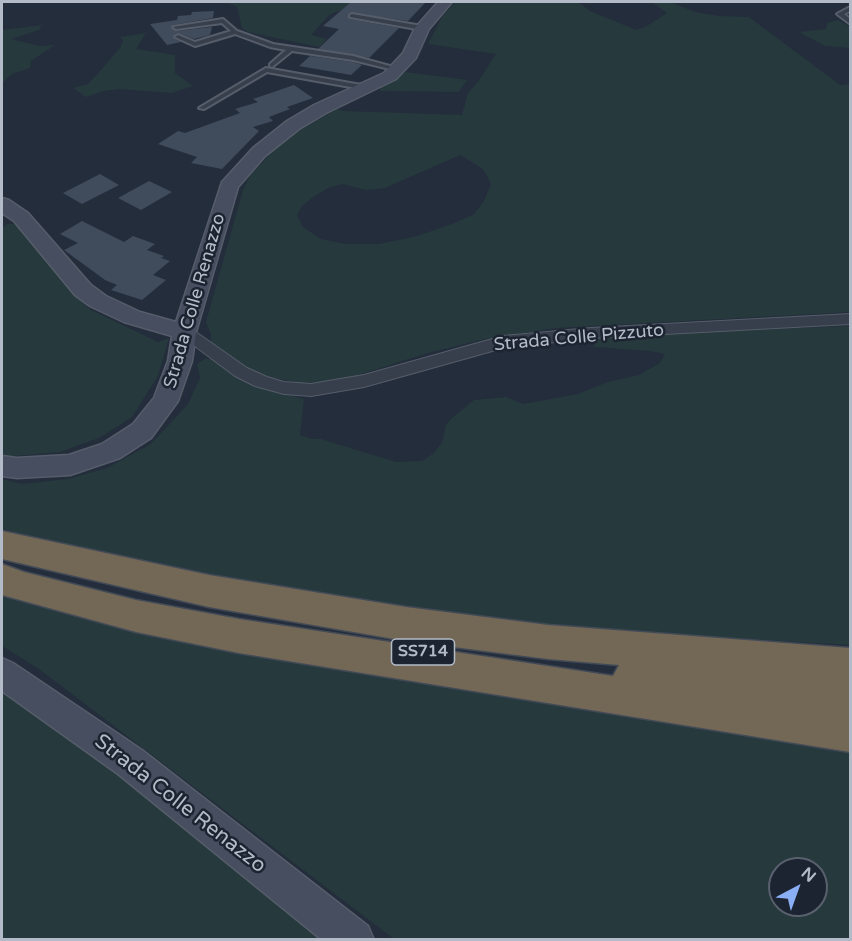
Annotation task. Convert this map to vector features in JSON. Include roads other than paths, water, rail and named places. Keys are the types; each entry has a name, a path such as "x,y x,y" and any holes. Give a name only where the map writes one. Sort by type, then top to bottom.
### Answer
{"highway":[{"name":"SS714","path":"2,544 208,591 406,624 548,642 850,666"},
{"name":"SS714","path":"2,573 244,625 384,647 530,667 850,695"},
{"path":"2,579 18,586 136,616 239,636 850,732"}],"street":[{"name":"Strada Colle Renazzo","path":"2,466 17,468 70,465 111,451 142,431 165,401 180,361 184,332 229,186 259,152 293,125 320,109 390,76 410,55 422,28 445,2"},
{"path":"2,204 21,217 83,290 98,301 132,317 184,332"},
{"name":"Strada Colle Pizzuto","path":"184,332 232,366 261,382 284,388 311,390 364,381 476,348 514,341 591,333 850,319"},
{"name":"Strada Colle Renazzo","path":"2,673 130,762 346,933"}],"lane":[{"path":"849,21 840,14 850,9"},
{"path":"352,16 422,28"},
{"path":"176,27 223,21 235,32 272,46 353,58 398,69"},
{"path":"178,37 195,44 235,32"},
{"path":"272,64 290,49"},
{"path":"202,108 266,70 367,88"}]}
